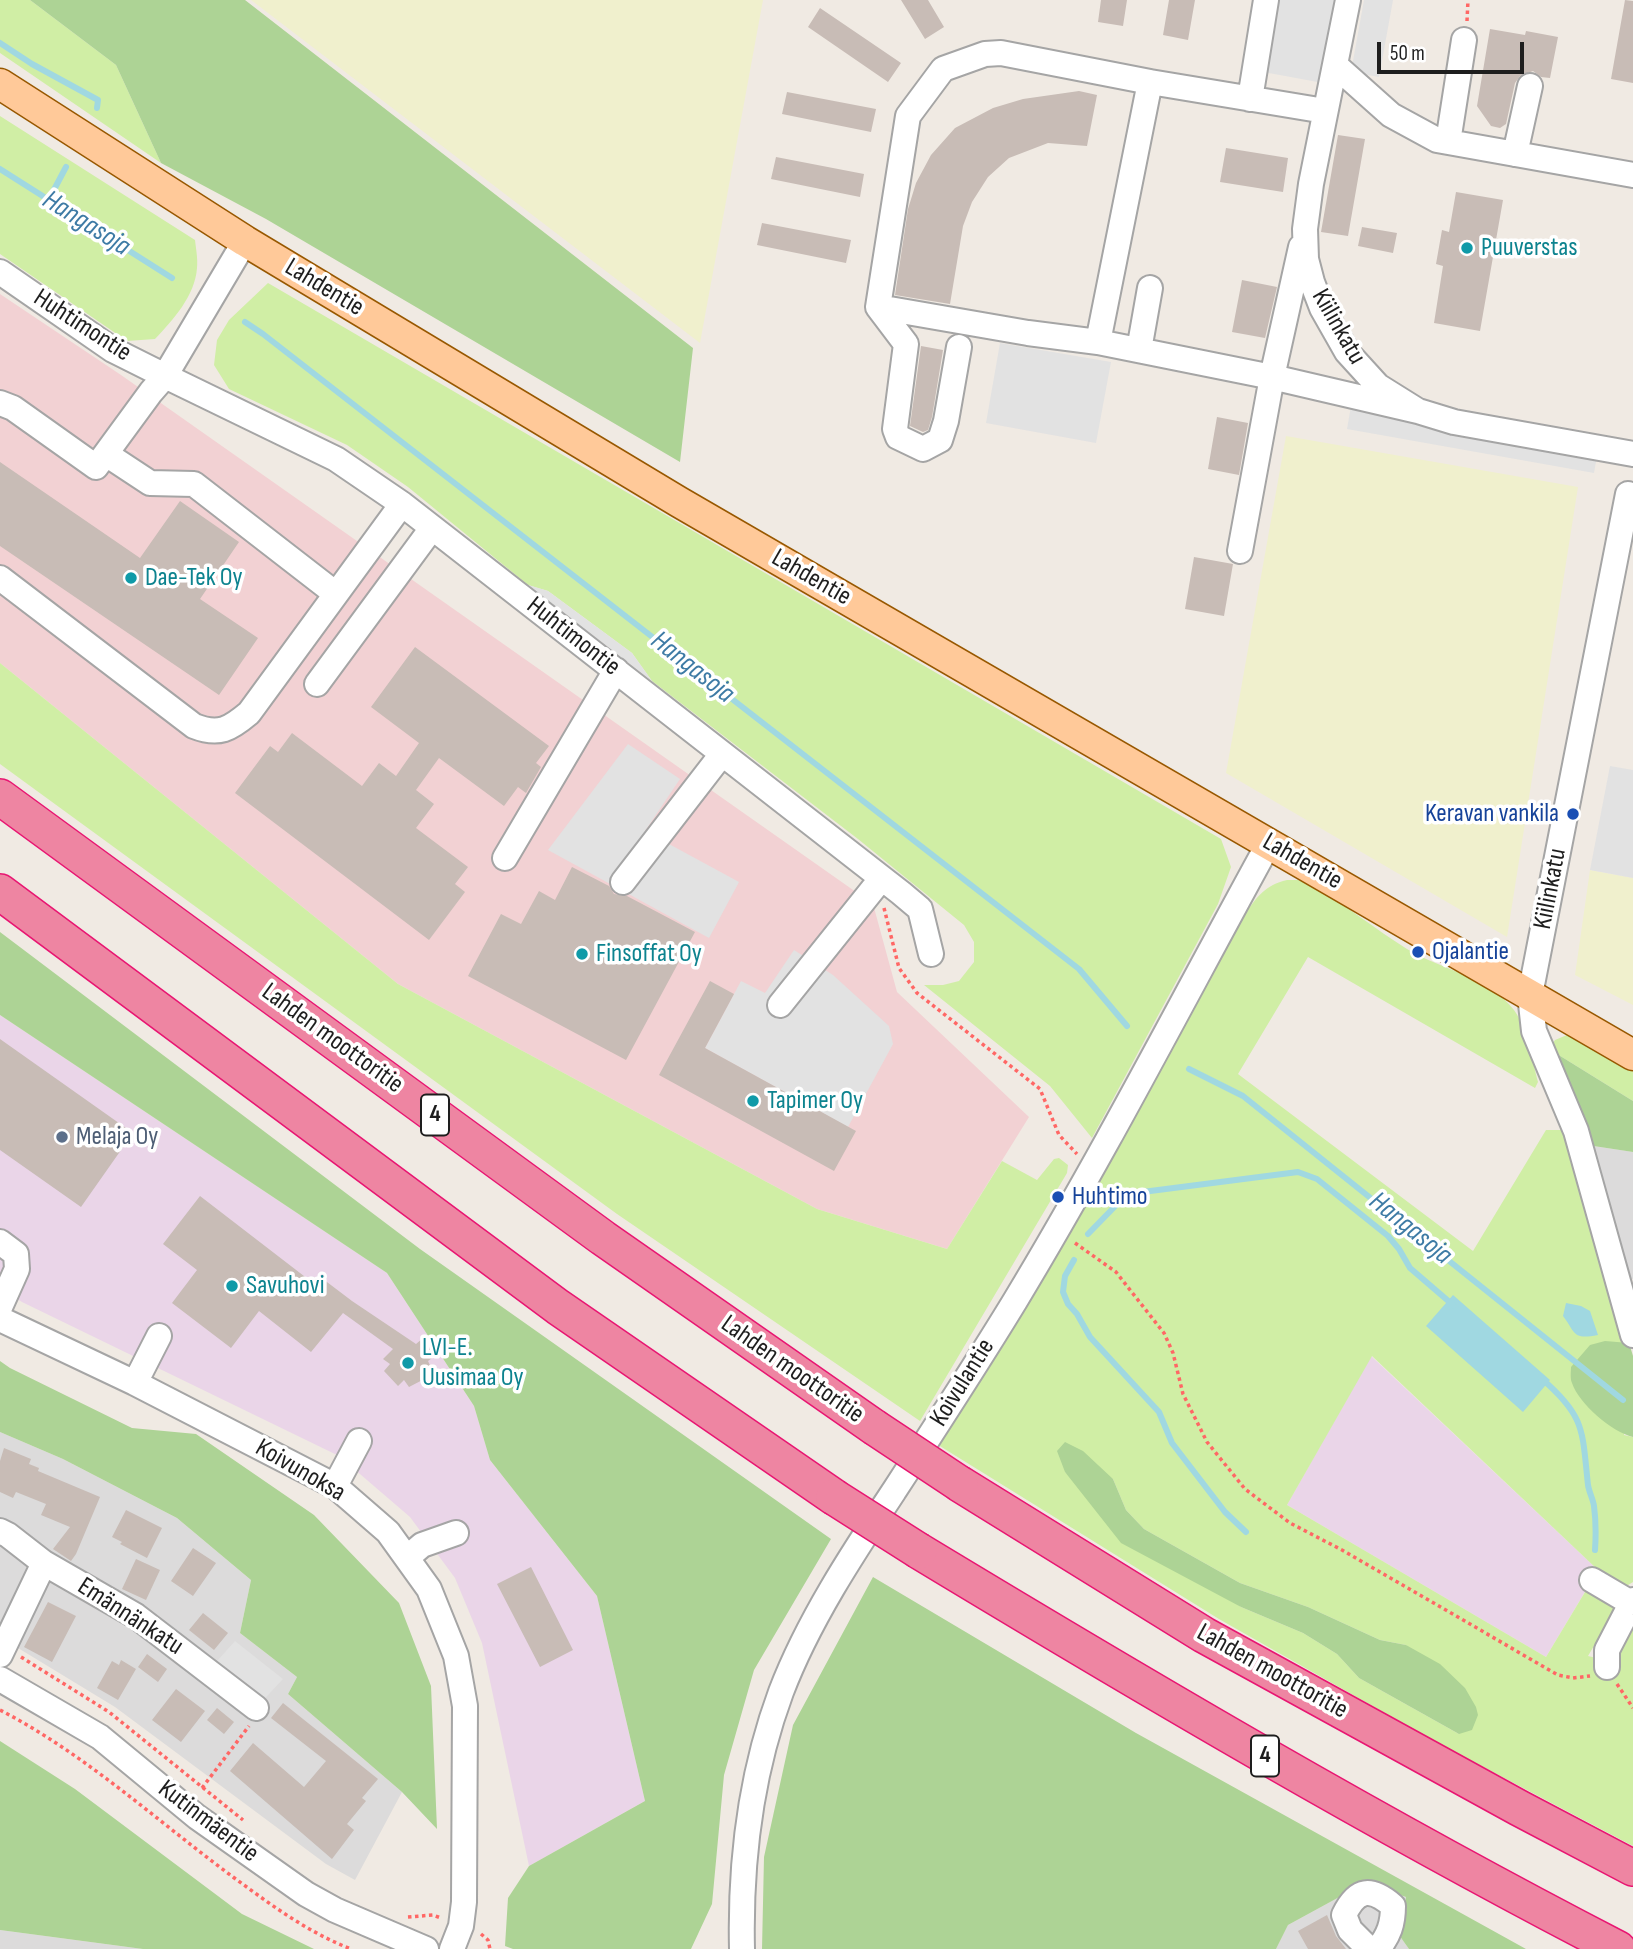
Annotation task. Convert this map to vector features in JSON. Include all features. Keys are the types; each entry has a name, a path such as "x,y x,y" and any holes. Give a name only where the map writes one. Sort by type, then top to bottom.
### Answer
{"highway":[{"name":"Lahden moottoritie","path":"0,797 603,1238 960,1484 1204,1635 1633,1868"},
{"name":"4","path":"0,892 558,1307 834,1497 1191,1714 1480,1878 1618,1949"}],"main road":[{"name":"Lahdentie","path":"0,85 245,241 680,502 1633,1055"}],"street":[{"path":"1250,99 1266,0"},
{"name":"Kiilinkatu","path":"1348,0 1311,184 1305,229 1306,259 1312,282 1322,308 1347,352 1378,386 1418,411 1454,422 1633,454"},
{"path":"1448,142 1464,40"},
{"path":"959,347 940,440 923,449 898,438 895,429 906,344 878,307 908,116 943,69 985,54 1001,52 1150,82 1325,111"},
{"path":"1335,65 1391,115 1430,138 1633,175"},
{"path":"1098,342 1150,82"},
{"path":"1515,154 1530,86"},
{"path":"1240,551 1272,377 1305,229"},
{"path":"0,402 13,408 96,467 165,376 245,241"},
{"name":"Huhtimontie","path":"0,272 113,350 336,459 402,504 920,909 931,954"},
{"path":"1139,350 1150,288"},
{"path":"878,307 1028,333 1098,342 1272,377 1418,411"},
{"path":"106,454 150,483 194,484 336,594"},
{"name":"Kiilinkatu","path":"1530,995 1628,494"},
{"path":"0,578 194,726 209,732 233,726 250,713 402,504"},
{"path":"317,684 432,528"},
{"path":"505,858 616,670"},
{"path":"623,882 722,754"},
{"name":"Koivulantie","path":"742,1949 744,1863 753,1798 766,1739 782,1690 796,1659 848,1561 1015,1300 1093,1166 1269,843"},
{"path":"780,1005 881,878"},
{"path":"1530,995 1534,1031 1576,1131 1633,1335"},
{"path":"0,1242 16,1254 17,1269 0,1307"},
{"name":"Koivunoksa","path":"0,1319 135,1383 335,1486 388,1532 408,1557 429,1589 456,1656 465,1706 464,1902 461,1926 452,1949"},
{"path":"135,1383 159,1336"},
{"path":"335,1486 359,1441"},
{"name":"Emännänkatu","path":"0,1531 44,1563 136,1616 256,1708"},
{"path":"408,1557 422,1545 456,1533"},
{"path":"2,1651 44,1563"},
{"path":"1592,1580 1632,1601 1606,1650 1607,1667"},
{"name":"Kutinmäentie","path":"0,1679 100,1737 197,1817 306,1894 335,1910 426,1949"},
{"path":"1369,1949 1350,1930 1343,1915 1350,1901 1364,1893 1380,1895 1393,1906 1393,1922 1386,1940 1378,1949"}],"path":[{"path":"1074,1242 1116,1272 1164,1333 1173,1353 1183,1394 1208,1442 1245,1489 1290,1523 1342,1550 1558,1675 1573,1678 1597,1676 1607,1667 1633,1708"},
{"path":"2,1651 109,1712 245,1822"},
{"path":"202,1788 248,1727 256,1708"},
{"path":"0,1710 74,1754 285,1915 351,1949"},
{"path":"396,1913 409,1918 433,1915 484,1935 490,1949"}],"shaded area":[{"path":"1270,0 1338,0 1323,83 1258,71"},
{"path":"1364,0 1393,0 1379,77 1351,72"},
{"name":"Huhtimo","path":"0,294 121,375 873,904 897,992 1029,1117 947,1249 817,1209 398,984 0,663"},
{"path":"1000,343 1111,362 1096,443 986,423"},
{"path":"1351,406 1597,456 1594,473 1347,429"},
{"path":"528,585 548,591 632,653 652,681"},
{"path":"628,744 680,779 645,831 739,882 709,938 548,850"},
{"path":"1610,766 1633,770 1633,878 1590,870"},
{"path":"794,950 833,975 889,1026 893,1044 848,1127 705,1048 741,981 765,993"},
{"path":"0,1015 387,1273 474,1406 490,1460 597,1596 645,1801 529,1866 482,1643 455,1578 410,1517 339,1456 22,1302 0,1288"},
{"path":"1587,1145 1633,1152 1633,1279 1628,1278"},
{"path":"1371,1356 1598,1570 1546,1657 1287,1505"},
{"path":"0,1432 63,1459 177,1518 251,1580 240,1633 297,1677 288,1694 402,1792 355,1880 326,1864 115,1707 0,1637"},
{"path":"235,1641 283,1679 256,1708 208,1671"},
{"path":"1365,1883 1406,1897 1399,1935 1409,1949 1276,1949 1288,1925"},
{"path":"0,1930 143,1949 0,1949"}],"green space":[{"path":"0,0 30,0 116,65 161,163 0,53"},
{"path":"30,0 245,0 693,348 680,462 266,219 161,163 116,65"},
{"path":"251,0 763,0 700,343"},
{"path":"0,116 195,240 197,265 188,298 155,339 127,341 0,254"},
{"path":"268,283 1221,839 1231,867 1218,904 1092,1138 1050,1086 924,985 943,985 959,981 974,962 974,942 964,925 858,839 652,681 632,653 548,591 528,585 408,487 347,445 229,389 214,365 217,340 229,320"},
{"path":"1286,436 1578,487 1507,937 1226,773"},
{"path":"0,663 398,984 817,1209 947,1249 1002,1161 1037,1180 1054,1159 1059,1158 1068,1165 1067,1173 920,1421 617,1214 0,764"},
{"path":"1590,870 1633,878 1633,1005 1575,975"},
{"path":"1287,880 1298,880 1313,886 1407,949 1478,981 1503,998 1519,1018 1538,1082 1535,1088 1308,957 1238,1074 1473,1251 1546,1130 1563,1130 1602,1242 1629,1343 1624,1435 1633,1437 1633,1582 1625,1587 1598,1570 1372,1356 1287,1505 1546,1657 1588,1587 1613,1605 1614,1612 1588,1656 1609,1661 1633,1606 1633,1846 1436,1742 1219,1619 935,1443 1245,914 1262,892","holes":["1065,1472 1113,1479 1126,1510 1144,1529 1240,1583 1308,1607 1380,1640 1406,1645 1459,1734 1359,1678 1337,1654 1303,1633 1241,1607"]},
{"path":"0,932 420,1249 831,1539 754,1670 724,1775 712,1904 691,1949 513,1949 505,1946 508,1898 529,1866 645,1801 597,1596 490,1460 474,1406 387,1273 0,1015"},
{"path":"1567,1035 1633,1071 1633,1101 1549,1049 1555,1040"},
{"path":"1549,1049 1633,1101 1633,1152 1587,1145"},
{"path":"1605,1341 1629,1343 1633,1356 1633,1437 1597,1416 1582,1400 1571,1381 1571,1367 1590,1345"},
{"path":"0,1361 132,1428 196,1434 314,1515 399,1603 431,1686 437,1829 402,1792 288,1694 297,1677 240,1633 251,1580 177,1518 63,1459 0,1432"},
{"path":"1065,1442 1083,1451 1113,1479 1126,1510 1144,1529 1240,1583 1308,1607 1380,1640 1406,1645 1440,1664 1465,1688 1476,1707 1478,1715 1472,1730 1459,1734 1359,1678 1337,1654 1303,1633 1241,1607 1121,1543 1065,1472 1057,1451"},
{"path":"873,1577 1136,1733 1526,1949 1409,1949 1399,1935 1406,1897 1365,1883 1288,1925 1276,1949 762,1949 764,1857 793,1725"},
{"path":"0,1741 75,1789 242,1914 314,1949 143,1949 0,1930"}],"water":[{"path":"1453,1295 1550,1380 1523,1412 1426,1326"},
{"path":"1566,1303 1590,1311 1598,1335 1583,1337 1576,1334 1563,1316"}],"building":[{"path":"901,0 928,0 944,27 925,39"},
{"path":"1101,0 1127,0 1123,26 1098,22"},
{"path":"1169,0 1195,0 1188,40 1163,35"},
{"path":"1625,0 1633,1 1633,83 1611,79"},
{"path":"820,8 901,63 888,82 808,27"},
{"path":"1490,29 1525,35 1526,31 1558,37 1550,78 1541,77 1533,71 1520,76 1515,83 1506,124 1500,128 1491,126 1477,106"},
{"path":"1079,91 1097,95 1087,146 1048,143 1009,158 988,177 972,202 963,226 950,304 895,295 908,209 916,183 931,155 955,128 993,108 1023,99"},
{"path":"787,92 876,109 871,132 782,114"},
{"path":"1338,135 1365,139 1348,236 1321,232"},
{"path":"1226,148 1288,158 1283,192 1220,182"},
{"path":"776,157 864,174 860,197 771,179"},
{"name":"Puuverstas","path":"1456,192 1503,200 1480,331 1434,323 1443,266 1436,264 1442,230 1449,232"},
{"path":"762,223 851,240 846,263 757,245"},
{"path":"1362,227 1397,233 1393,253 1358,246"},
{"path":"1242,280 1277,287 1265,338 1232,332"},
{"path":"921,346 943,350 932,417 928,430 923,432 910,426"},
{"path":"1217,417 1248,423 1239,475 1208,469"},
{"name":"Dae-Tek Oy","path":"0,462 140,558 180,501 239,542 200,599 258,638 219,695 0,546"},
{"path":"1194,557 1233,564 1224,616 1185,609"},
{"path":"415,647 549,746 536,763 541,767 526,793 518,787 504,806 439,758 416,790 434,804 416,828 468,867 455,884 465,892 429,940 235,793 270,746 278,752 292,733 362,786 379,763 396,776 419,743 371,707"},
{"name":"Finsoffat Oy","path":"572,867 609,886 614,894 627,896 695,932 626,1060 468,976 501,914 521,924 539,891 555,900"},
{"name":"Tapimer Oy","path":"710,981 734,994 705,1048 856,1131 834,1171 659,1075"},
{"path":"0,1039 133,1133 81,1207 0,1150"},
{"path":"200,1196 313,1283 319,1276 416,1344 422,1339 435,1356 428,1361 434,1374 409,1387 404,1380 398,1386 384,1371 390,1364 383,1359 393,1349 343,1313 311,1352 259,1311 231,1348 172,1303 197,1270 163,1244"},
{"path":"4,1448 31,1459 29,1464 39,1468 38,1471 100,1497 71,1561 53,1549 70,1527 41,1515 46,1504 16,1492 13,1498 0,1492 0,1461"},
{"path":"126,1510 162,1528 147,1558 112,1537"},
{"path":"193,1548 216,1563 193,1596 171,1581"},
{"path":"136,1559 160,1570 146,1600 122,1589"},
{"path":"531,1567 573,1650 540,1667 497,1584"},
{"path":"48,1602 76,1616 52,1662 24,1647"},
{"path":"203,1613 228,1633 214,1650 189,1630"},
{"path":"147,1654 167,1669 158,1682 138,1667"},
{"path":"121,1660 136,1669 118,1700 97,1688 112,1661 119,1665"},
{"path":"176,1689 205,1711 181,1742 152,1720"},
{"path":"283,1703 378,1779 362,1798 366,1801 347,1824 354,1830 332,1859 230,1771 253,1743 304,1787 326,1761 271,1718"},
{"path":"217,1708 234,1722 224,1734 207,1720"},
{"path":"1327,1915 1336,1936 1346,1949 1308,1949 1298,1931"}],"waterway":[{"path":"0,43 98,100 97,108"},
{"path":"48,201 66,167"},
{"name":"Hangasoja","path":"0,169 172,278"},
{"name":"Hangasoja","path":"245,322 1079,969 1127,1026"},
{"name":"Hangasoja","path":"1189,1069 1243,1096 1623,1400"},
{"path":"1088,1234 1127,1194 1298,1172 1317,1179 1388,1236 1410,1268 1453,1305"},
{"path":"1074,1260 1065,1276 1063,1292 1068,1304 1090,1337 1159,1412 1172,1443 1225,1512 1246,1532"},
{"path":"1542,1379 1567,1404 1579,1426 1594,1506 1595,1550"}],"place":[{"name":"Puuverstas","path":"1467,248"},
{"name":"Dae-Tek Oy","path":"131,578"},
{"name":"Keravan vankila","path":"1573,814"},
{"name":"Ojalantie","path":"1418,952"},
{"name":"Finsoffat Oy","path":"582,954"},
{"name":"Tapimer Oy","path":"753,1101"},
{"name":"Melaja Oy","path":"62,1137"},
{"name":"Huhtimo","path":"1058,1197"},
{"name":"Savuhovi","path":"232,1286"},
{"name":"LVI-E. Uusimaa Oy","path":"408,1363"}]}
